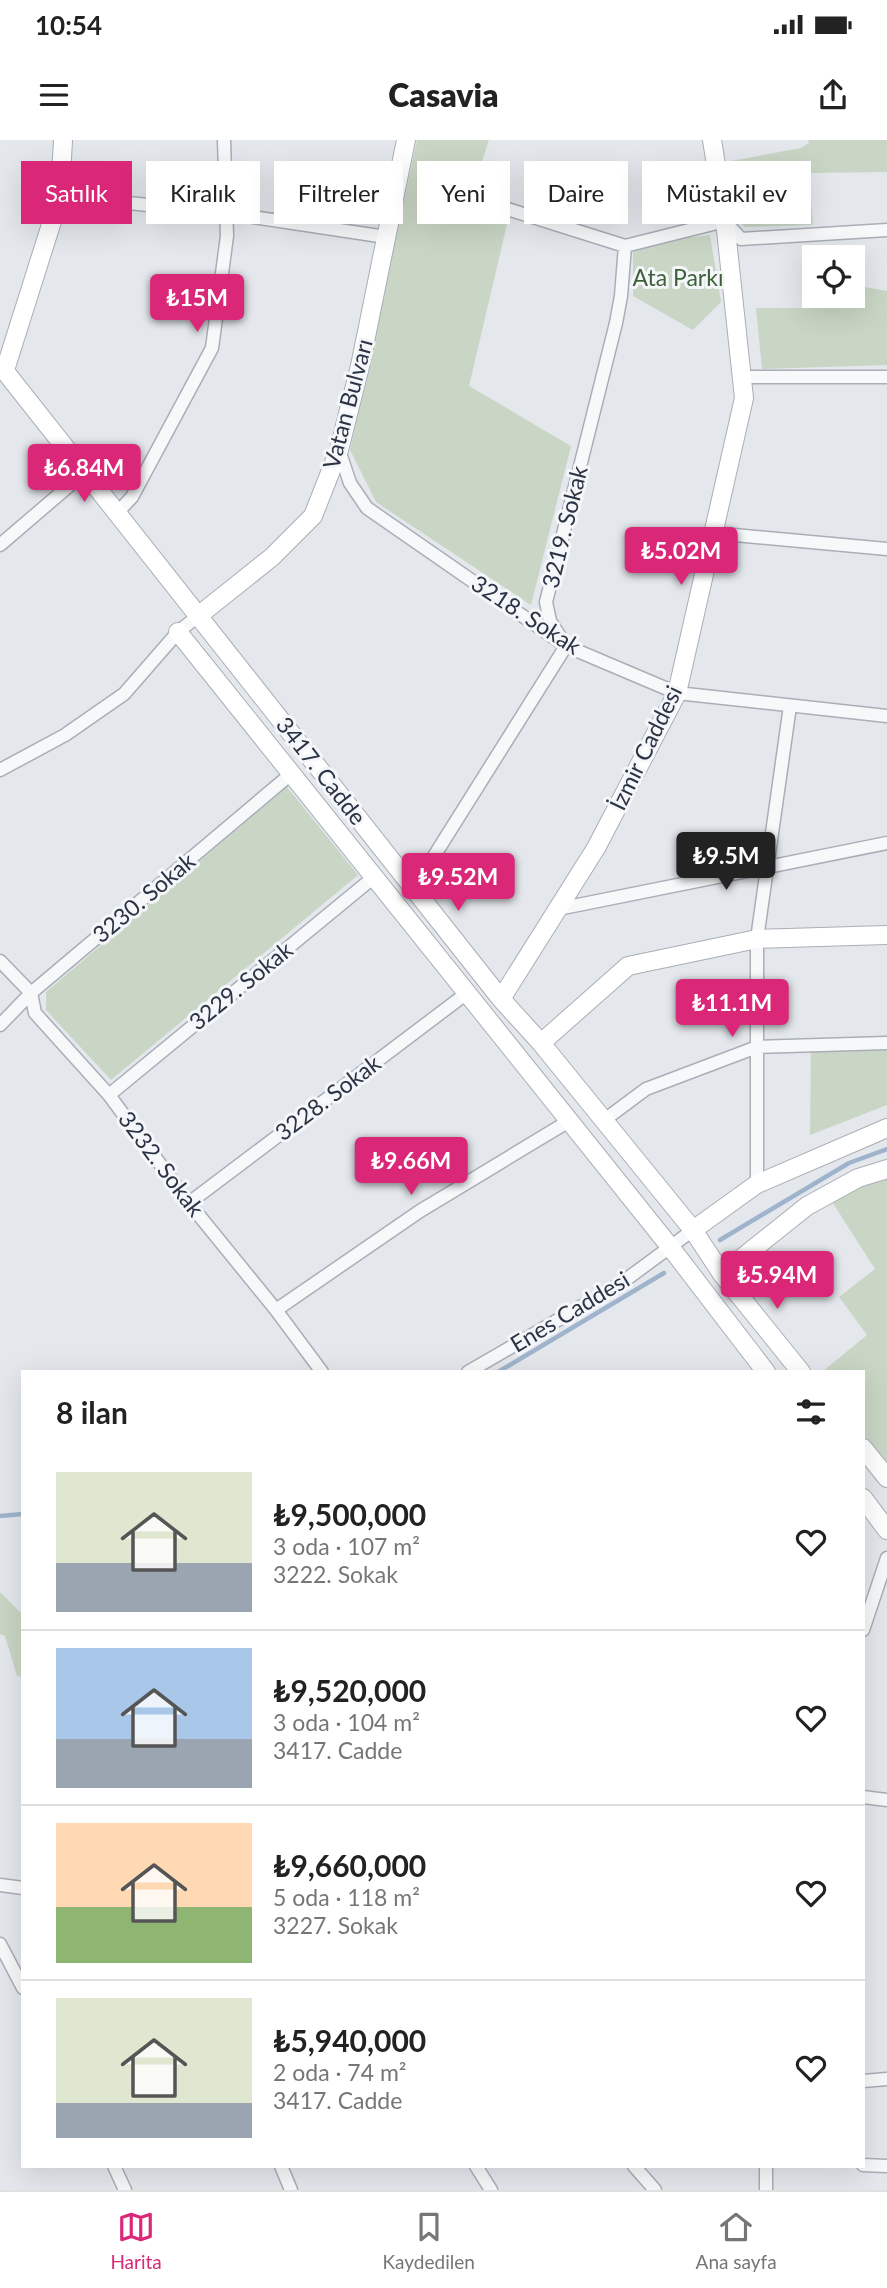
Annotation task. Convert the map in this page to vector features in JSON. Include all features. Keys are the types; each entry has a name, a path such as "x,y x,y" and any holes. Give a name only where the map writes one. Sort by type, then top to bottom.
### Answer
{"street":[{"path":"62,161 63,140"},
{"path":"224,140 225,161"},
{"name":"Vatan Bulvarı","path":"198,616 272,557 313,516 339,450 360,366 406,140"},
{"name":"İzmir Caddesi","path":"712,140 715,161"},
{"path":"510,210 625,246 713,224"},
{"path":"260,218 386,237"},
{"path":"2,368 51,224"},
{"path":"116,514 132,497 212,348 226,224"},
{"name":"İzmir Caddesi","path":"501,999 596,848 677,693 744,398 725,224"},
{"path":"728,224 741,239 887,230"},
{"name":"3219. Sokak","path":"566,646 550,621 546,602 616,323 625,246"},
{"name":"3417. Cadde","path":"2,368 501,999 541,1043 693,1230 722,1274 799,1370"},
{"path":"742,377 887,377"},
{"name":"3218. Sokak","path":"339,450 350,483 367,509 566,646 677,693 887,716"},
{"path":"0,545 83,472"},
{"path":"713,533 887,549"},
{"path":"0,770 65,735 124,694 178,632 198,616"},
{"name":"3417. Cadde","path":"178,632 671,1248 764,1370"},
{"path":"414,888 566,646"},
{"path":"757,1184 757,939 790,706"},
{"name":"3230. Sokak","path":"0,1025 31,993 291,774"},
{"path":"558,909 887,843"},
{"name":"3229. Sokak","path":"109,1095 374,877"},
{"path":"541,1043 628,966 757,939 887,935"},
{"name":"3232. Sokak","path":"0,961 31,993 34,1013 109,1095 321,1370"},
{"name":"3228. Sokak","path":"190,1203 467,993"},
{"path":"603,1121 646,1089 757,1047 887,1043"},
{"path":"276,1310 420,1211 569,1121"},
{"path":"693,1230 757,1184 887,1128"},
{"path":"703,1290 807,1206 858,1178 887,1169"},
{"name":"Enes Caddesi","path":"471,1370 620,1284 693,1230"},
{"path":"865,1450 887,1478"},
{"path":"865,1501 887,1530"},
{"path":"865,1624 887,1558"},
{"path":"865,1797 887,1800"},
{"path":"0,1885 21,1888"},
{"path":"0,1944 21,1984"},
{"path":"865,2081 887,2079"},
{"path":"865,2165 887,2165"},
{"path":"115,2168 125,2190"},
{"path":"282,2168 291,2190"},
{"path":"477,2168 491,2190"},
{"path":"636,2168 654,2190"},
{"path":"765,2190 766,2168"}],"green space":[{"path":"417,140 489,140 482,161 417,161 417,224 507,224 469,386 571,446 531,605 376,502 350,450 399,224 403,224 403,205"},
{"path":"808,140 887,140 887,172 811,173 811,161 731,161 801,148 809,143"},
{"path":"811,199 813,225 745,227 741,224 811,224"},
{"name":"Ata Parkı","path":"710,235 721,302 693,330 633,296 633,249"},
{"path":"865,287 887,291 887,365 762,369 756,308 865,308"},
{"path":"287,787 358,875 111,1080 46,1010 46,992"},
{"path":"811,1045 887,1048 887,1105 810,1135"},
{"path":"887,1174 887,1468 865,1438 865,1370 824,1370 867,1335 839,1297 875,1269 827,1194"},
{"path":"0,1592 21,1613 21,1677 17,1676 5,1636 0,1634"}],"waterway":[{"path":"720,1240 849,1163 887,1149"},
{"path":"501,1370 664,1273"},
{"path":"0,1516 21,1514"}]}
